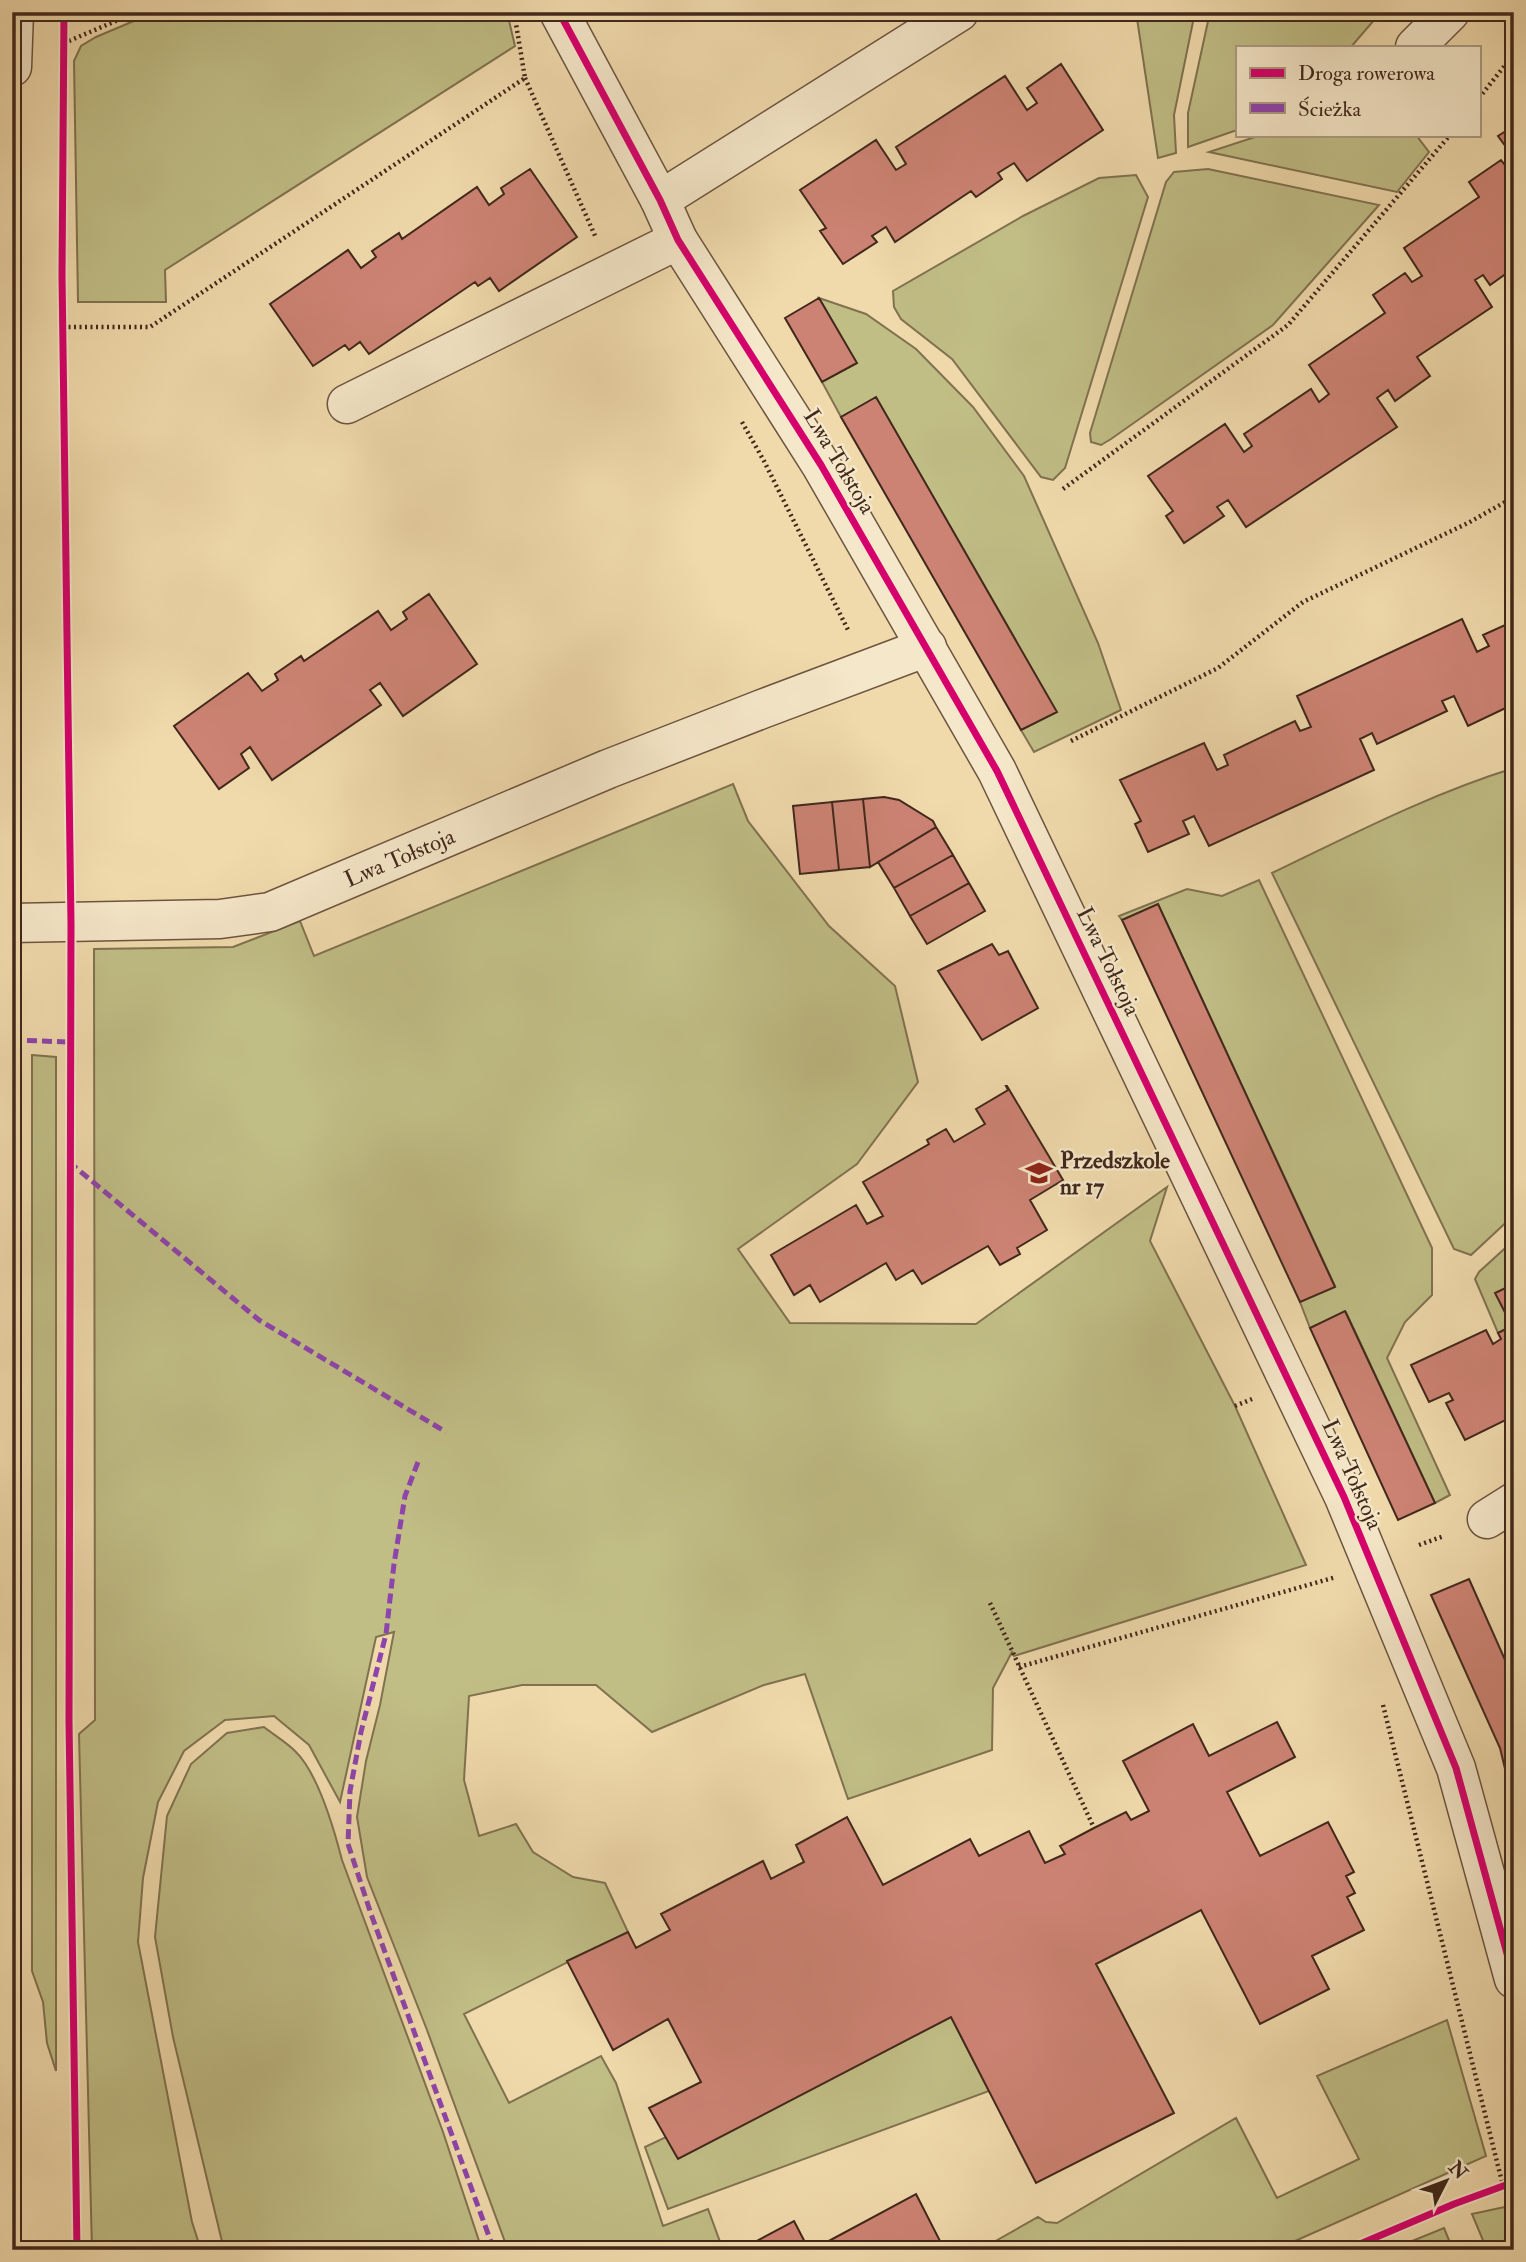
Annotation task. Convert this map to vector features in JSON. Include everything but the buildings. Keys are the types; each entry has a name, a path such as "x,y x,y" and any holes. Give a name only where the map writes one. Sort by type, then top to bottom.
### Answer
{"street":[{"path":"12,67 14,12"},
{"name":"Lwa Tołstoja","path":"559,12 660,200 678,240 807,443 997,771 1344,1497 1456,1768 1514,1979"},
{"path":"660,200 959,12"},
{"path":"1416,46 1450,12"},
{"path":"347,404 678,240"},
{"name":"Lwa Tołstoja","path":"12,923 220,919 270,912 608,769 927,648"}],"path":[{"path":"64,43 137,12"},
{"path":"514,12 525,78 611,273"},
{"path":"1480,97 1514,54"},
{"path":"63,327 150,327 525,78"},
{"path":"1063,489 1288,325 1449,136"},
{"path":"736,412 764,461 867,669"},
{"path":"1071,741 1218,668 1303,602 1468,523 1514,497"},
{"path":"1419,1545 1444,1536"},
{"path":"1019,1667 1338,1576"},
{"path":"990,1604 1094,1828"},
{"path":"1380,1693 1503,2186"}],"shaded area":[{"path":"155,12 507,12 515,46 165,270 166,302 78,302 74,61 81,46"},
{"path":"1136,12 1195,12 1174,115 1176,153 1158,158"},
{"path":"1210,12 1381,12 1352,46 1236,46 1236,130 1188,147 1188,113"},
{"path":"1258,136 1417,136 1429,152 1397,192 1209,152"},
{"path":"1208,169 1379,205 1273,325 1111,439 1101,445 1091,442 1090,433 1166,182 1174,172"},
{"path":"1136,175 1148,197 1065,468 1053,480 1041,477 952,359 901,319 894,307 893,291 1023,216 1099,178"},
{"path":"819,298 866,314 916,349 973,407 1024,476 1098,643 1121,710 1034,752 1021,730 1056,712 876,398 841,417 822,382 856,363"},
{"path":"1514,768 1514,1215 1471,1255 1454,1249 1272,873 1421,803"},
{"path":"733,784 748,821 829,926 895,986 918,1082 857,1164 738,1249 790,1323 976,1324 1167,1187 1150,1241 1235,1406 1306,1565 1014,1656 1012,1652 993,1688 992,1750 848,1799 805,1674 764,1685 652,1732 596,1685 522,1685 469,1696 464,1780 479,1836 516,1824 533,1852 573,1877 605,1883 628,1932 464,2014 509,2103 601,2056 616,2083 663,2226 708,2209 723,2250 508,2250 367,1877 357,1817 366,1761 394,1632 376,1637 340,1802 309,1745 274,1716 225,1720 184,1751 158,1802 143,1878 138,1942 192,2222 201,2250 92,2250 79,1734 95,1720 94,949 233,947 300,921 314,956"},
{"path":"1259,880 1432,1248 1432,1295 1405,1322 1387,1358 1450,1495 1435,1503 1346,1312 1310,1328 1300,1302 1335,1286 1158,904 1122,920 1119,916 1187,889 1222,896"},
{"path":"32,1055 56,1057 56,2071 47,2043 43,2002 32,1971"},
{"path":"1514,1240 1514,1284 1496,1293 1512,1326 1498,1333 1475,1279 1479,1272"},
{"path":"264,1727 295,1751 318,1787 342,1860 443,2132 482,2250 224,2250 173,2037 155,1937 167,1816 191,1764 227,1733"},
{"path":"951,2017 989,2091 668,2209 645,2147 666,2137 678,2158"},
{"path":"1447,2020 1486,2156 1275,2250 992,2250 992,2243 1038,2217 1046,2222 1057,2223 1236,2118 1277,2198 1359,2159 1317,2076"},
{"path":"1514,2205 1514,2250 1487,2250 1472,2214"},
{"path":"1444,2228 1453,2250 1390,2250"}],"marked path":[{"path":"12,1040 70,1042"},
{"path":"69,1162 259,1320 446,1432"},
{"path":"418,1462 405,1496 386,1634 361,1732 350,1791 348,1844 494,2250"}],"cycle path":[{"path":"64,12 62,276 71,924 69,1721 77,2250"},
{"path":"559,12 660,200 678,240 821,465 997,771 1344,1497 1456,1768 1514,1979"},
{"path":"1346,2250 1454,2204 1514,2182"}],"place":[{"name":"Przedszkole nr 17","path":"1039,1173"}]}
